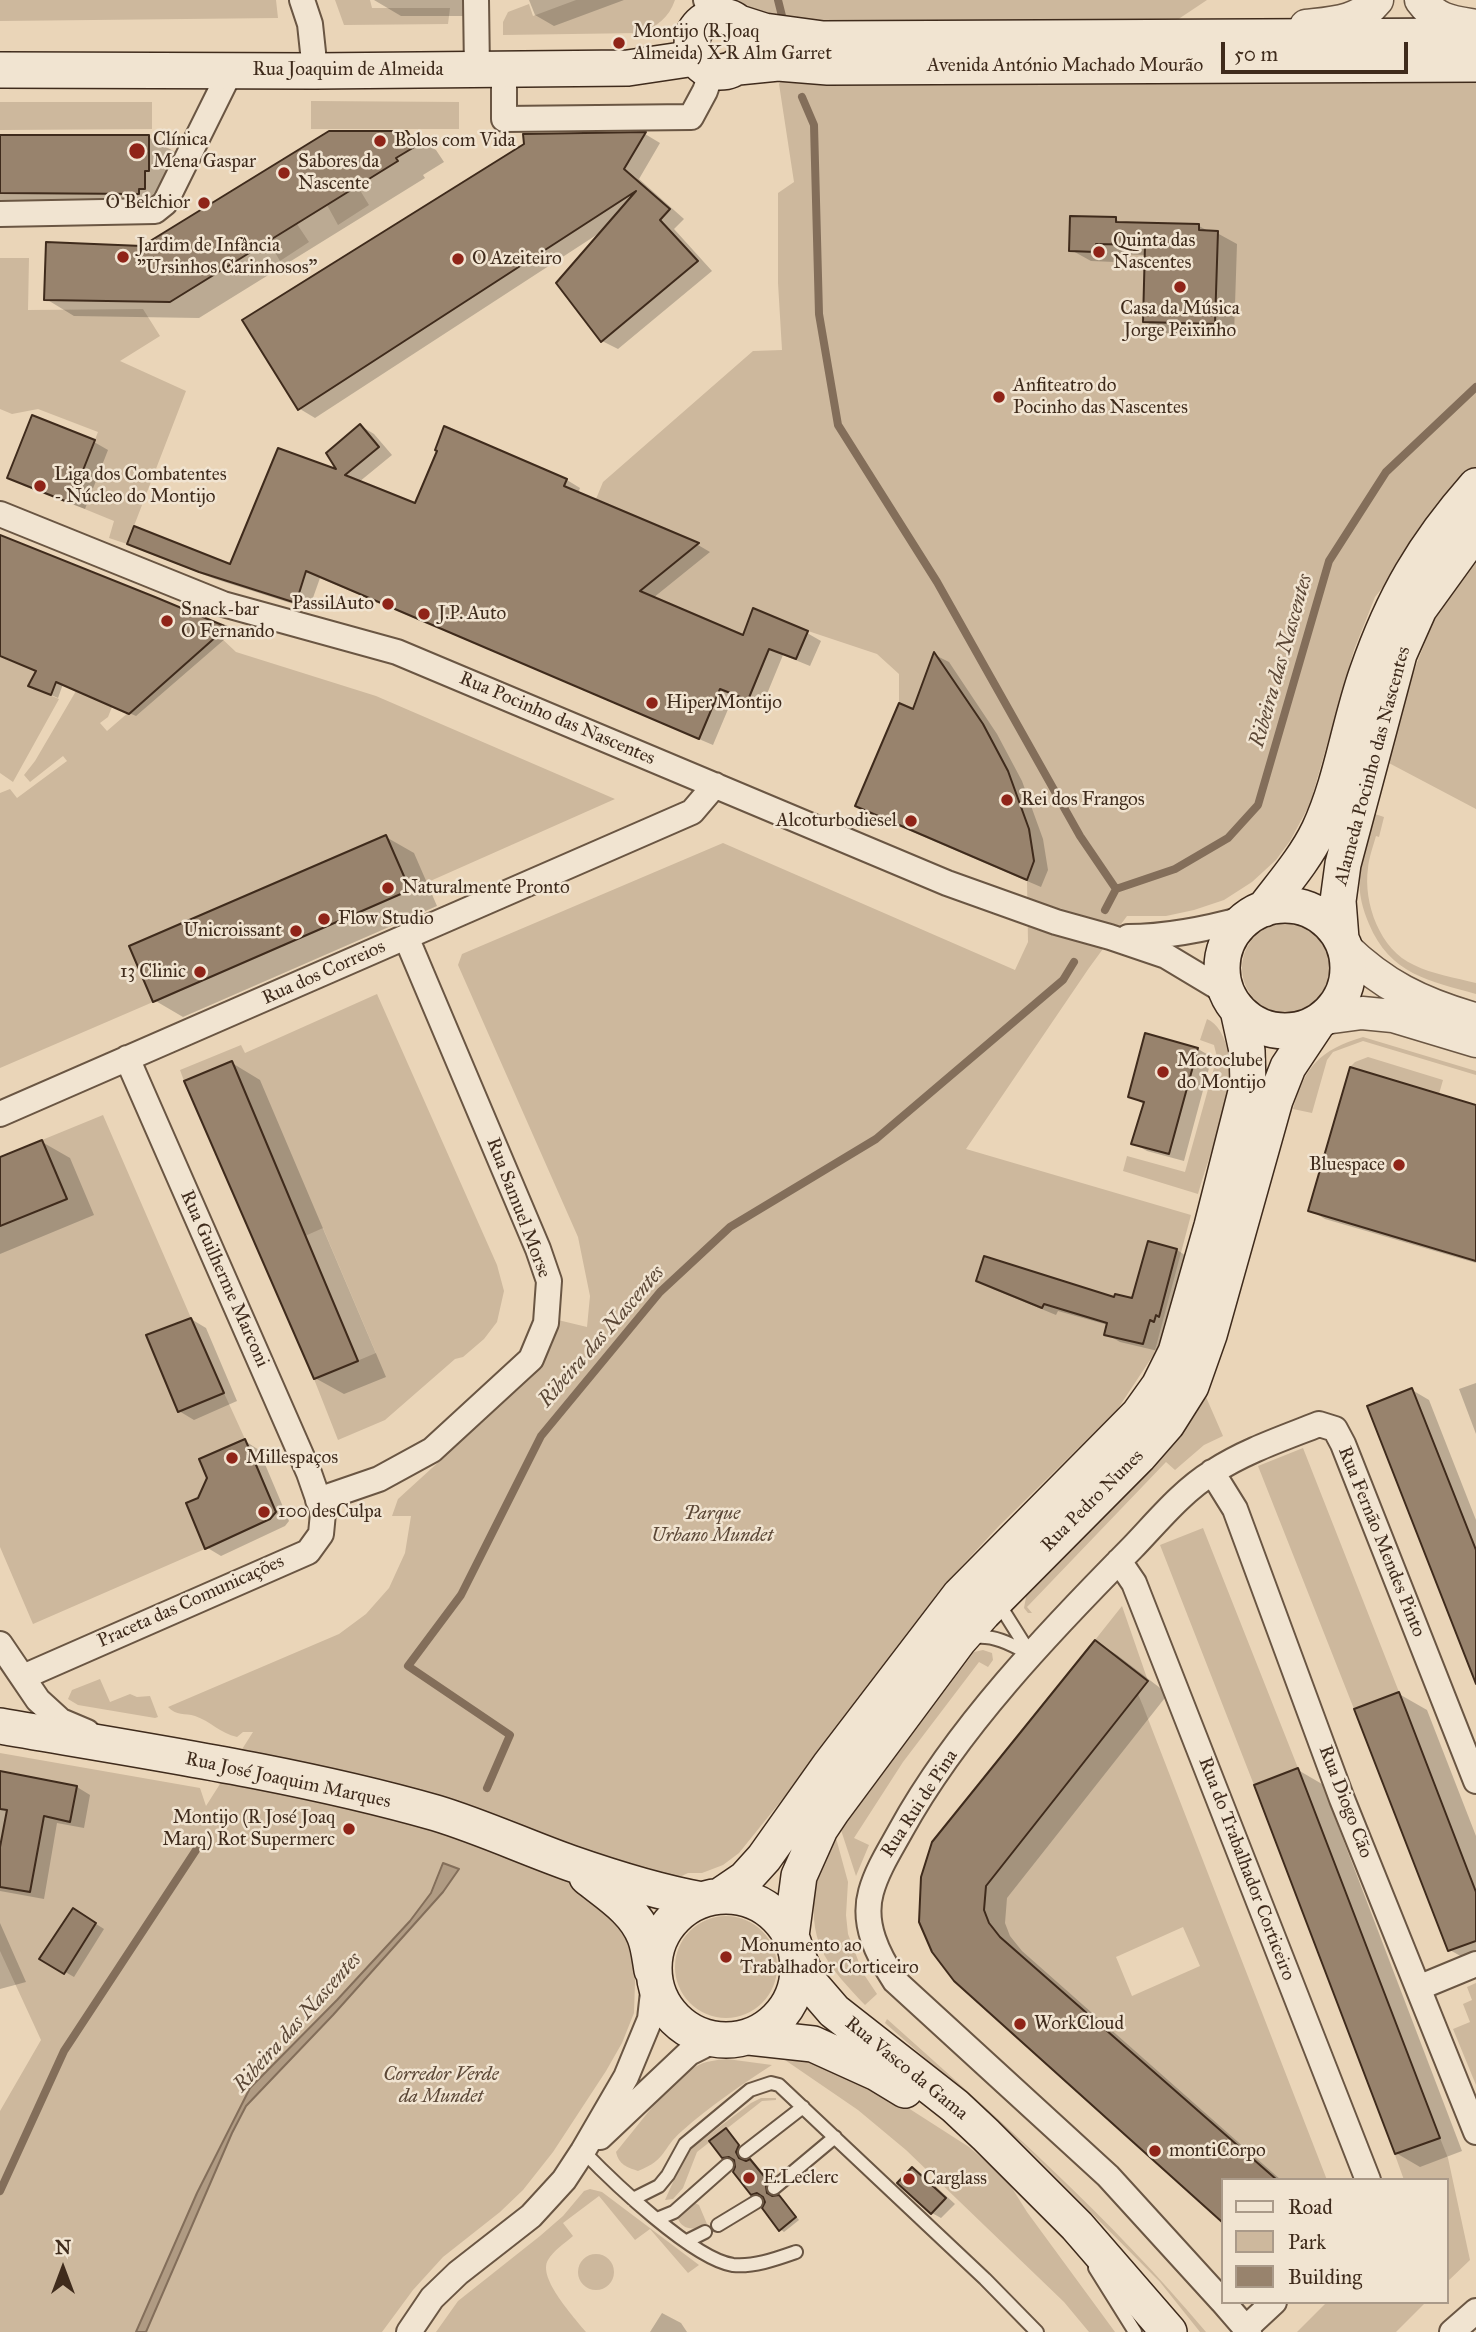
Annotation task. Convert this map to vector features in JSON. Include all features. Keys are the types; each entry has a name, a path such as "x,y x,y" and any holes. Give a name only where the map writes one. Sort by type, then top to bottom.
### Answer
{"main road":[{"name":"Avenida António Machado Mourão","path":"719,14 773,33 823,39 1476,36"},
{"path":"719,14 746,31 748,50 715,65 692,38 703,22 719,14"},
{"name":"Avenida António Machado Mourão","path":"715,65 778,63 828,67 1476,64"},
{"name":"Rua Joaquim de Almeida","path":"0,70 490,70 715,65"},
{"name":"Alameda Pocinho das Nascentes","path":"1255,914 1304,855 1319,830 1366,673 1399,592 1431,540 1476,486"},
{"name":"Alameda Pocinho das Nascentes","path":"1343,943 1338,901 1343,864 1399,654 1419,609 1476,530"},
{"path":"1255,914 1281,905 1299,907 1316,913 1330,924 1343,943"},
{"name":"Rua Pedro Nunes","path":"711,1898 745,1879 764,1858 838,1754 960,1595 1139,1414 1159,1386 1176,1352 1248,1084 1247,1051 1222,973 1224,952 1232,934 1255,914"},
{"name":"Rua Pedro Nunes","path":"795,1946 799,1876 820,1829 960,1640 1002,1593 1139,1456 1167,1424 1191,1386 1209,1335 1275,1100 1287,1068 1322,1020 1338,1004 1346,986 1349,967 1343,943"},
{"path":"1232,1001 1251,1022 1267,1029 1285,1032 1302,1029 1322,1020"},
{"name":"Rua José Joaquim Marques","path":"0,1726 303,1781 436,1813 569,1863 663,1893 711,1898"},
{"name":"Rua José Joaquim Marques","path":"569,1863 626,1908 637,1921 645,1937 654,1980"},
{"path":"742,1897 762,1905 779,1919 795,1946 799,1977 793,1997 783,2015 767,2028 732,2039 694,2034 676,2021 662,2004 654,1980 654,1957 660,1938 670,1922 685,1909 711,1898 742,1897"},
{"name":"Rua Vasco da Gama","path":"795,1946 809,1982 834,2011 955,2106 1077,2226 1169,2332"},
{"name":"Rua Vasco da Gama","path":"732,2039 813,2044 877,2073 920,2099 1024,2175"}],"street":[{"path":"302,0 314,47 315,71"},
{"path":"476,0 490,70 504,119 691,117 715,65"},
{"path":"1228,36 1338,22 1357,17 1377,0"},
{"path":"1421,0 1428,10 1447,22 1476,26"},
{"path":"0,214 155,211 165,203 231,70"},
{"name":"Rua Pocinho das Nascentes","path":"0,514 223,604 397,652 947,883 1056,922 1166,956 1232,1001"},
{"name":"Rua dos Correios","path":"0,1114 692,812 715,785"},
{"name":"Rua Pocinho das Nascentes","path":"1110,937 1154,937 1207,929 1255,914"},
{"name":"Rua Samuel Morse","path":"318,1500 379,1479 432,1450 531,1359 546,1323 549,1281 541,1258 406,937"},
{"path":"1343,943 1383,981 1412,997 1476,1019"},
{"path":"1322,1020 1362,1013 1393,1016 1476,1041"},
{"name":"Rua Guilherme Marconi","path":"127,1058 309,1473 318,1500"},
{"name":"Rua Fernão Mendes Pinto","path":"1212,1472 1253,1451 1319,1424 1335,1429 1476,1781"},
{"name":"Rua Rui de Pina","path":"1212,1472 1184,1496 1072,1609 974,1724 911,1812 881,1866 871,1892 869,1907 872,1933 879,1956 895,1981 1108,2176 1220,2299"},
{"name":"Rua Diogo Cão","path":"1212,1472 1235,1509 1342,1799 1476,2132"},
{"name":"Praceta das Comunicações","path":"23,1677 308,1552 321,1534 323,1513 318,1500"},
{"name":"Rua do Trabalhador Corticeiro","path":"1119,1562 1134,1583 1367,2178"},
{"path":"0,1644 38,1700 61,1721 124,1748"},
{"path":"1418,1988 1476,1964"},
{"path":"410,2332 432,2298 458,2273 531,2216 564,2180 626,2077 650,2019 654,1980"},
{"path":"583,2151 690,2053 732,2039"},
{"name":"Rua Rui de Pina","path":"1225,2304 1248,2330"},
{"path":"1248,2330 1272,2304"},
{"path":"1452,2332 1476,2311"}],"lane":[{"path":"1002,1593 1004,1612 1031,1655"},
{"path":"960,1640 978,1636 995,1639 1031,1655"},
{"path":"633,2199 659,2186 685,2144 750,2090 771,2083 779,2085 985,2279 1037,2332"},
{"path":"745,2152 803,2107"},
{"path":"774,2188 835,2137"},
{"path":"583,2151 657,2219 713,2258 732,2265 754,2264 796,2252"},
{"path":"657,2219 674,2212 727,2165"},
{"path":"718,2225 756,2202"},
{"path":"1077,2226 1097,2273 1135,2332"},
{"path":"687,2241 705,2232"}],"green space":[{"path":"0,0 276,0 278,18 0,21"},
{"path":"335,0 370,0 372,8 450,8 448,24 344,25"},
{"path":"576,0 675,0 661,21 640,33 503,35 503,22 508,12 529,4 533,16"},
{"path":"735,0 1207,0 1171,24 1476,78 1476,472 1375,597 1354,650 1310,804 1290,841 1276,860 1252,882 1224,900 1166,916 1127,916 966,1149 1191,1215 1154,1354 1117,1410 998,1527 943,1586 739,1853 723,1865 702,1873 688,1873 671,1881 652,1904 636,1952 634,2013 622,2043 553,2152 523,2190 443,2257 413,2290 382,2332 0,2332 0,2111 41,2040 0,1951 0,1887 30,1892 44,1819 47,1817 70,1821 77,1786 0,1771 0,1753 200,1788 206,1806 253,1732 243,1732 237,1737 200,1718 177,1713 168,1707 339,1634 366,1614 389,1588 405,1553 411,1516 392,1516 398,1499 534,1375 552,1345 558,1320 587,1327 590,1296 578,1237 458,965 462,954 723,843 1015,970 1028,942 1027,880 1034,861 1029,829 1008,771 983,724 935,653 913,709 899,703 899,674 877,654 808,631 754,608 743,635 640,591 698,543 596,499 603,482 753,351 782,350 778,283 778,193 794,182 779,84 783,77 758,28","holes":["73,1908 96,1923 63,1973 39,1958"]},
{"path":"311,101 459,102 459,129 311,129"},
{"path":"0,102 152,102 152,129 0,130"},
{"path":"358,187 369,205 338,225 327,205"},
{"path":"297,224 309,242 280,261 269,242"},
{"path":"0,258 29,258 28,310 143,309 160,336 120,361 186,391 127,544 109,538 114,521 70,503 98,432 38,409 12,414 0,409"},
{"path":"1476,563 1476,809 1387,762 1410,681 1434,619"},
{"path":"218,635 236,652 376,696 615,799 410,890 385,835 130,946 153,1002 0,1068 0,793 10,789 17,798 67,761 63,756 30,782 24,775 76,691 112,707 108,717 100,723 107,731"},
{"path":"0,656 36,671 28,686 59,699 13,782 0,773"},
{"path":"1375,814 1384,817 1370,856 1367,882 1371,910 1383,937 1402,958 1414,965 1476,983 1476,994 1442,985 1413,973 1400,965 1378,941 1369,924 1360,895 1362,861"},
{"path":"1287,923 1304,927 1319,936 1328,951 1332,968 1328,985 1319,1000 1304,1009 1287,1013 1270,1009 1255,1000 1246,985 1242,968 1246,951 1255,936 1270,927"},
{"path":"377,994 497,1265 504,1291 497,1322 484,1339 463,1357 455,1359 385,1420 338,1440 314,1379 376,1353 323,1228 305,1236 231,1061 184,1081 180,1070 241,1045 245,1053"},
{"path":"1207,1019 1220,1031 1224,1040 1230,1080 1223,1115 1198,1194 1123,1171 1127,1156 1185,1172 1217,1057 1214,1045 1200,1040"},
{"path":"1363,1037 1476,1071 1476,1075 1363,1041 1333,1052 1327,1060 1312,1113 1293,1109 1303,1081 1316,1062 1336,1048"},
{"path":"1368,1057 1443,1080 1439,1094 1350,1067"},
{"path":"103,1115 191,1318 146,1335 178,1412 224,1393 245,1439 209,1482 204,1495 186,1504 205,1549 33,1624 0,1547 0,1226 66,1199 42,1140"},
{"path":"1206,1397 1223,1436 1204,1445 1175,1470 1166,1462 1027,1607 1032,1613 1028,1613 1024,1608 1027,1592 1161,1458"},
{"path":"1303,1448 1399,1692 1354,1709 1258,1466"},
{"path":"1203,1528 1298,1768 1254,1785 1160,1545"},
{"path":"1122,1606 1148,1681 1095,1640"},
{"path":"983,1650 992,1653 993,1660 988,1667 979,1662 903,1762 854,1838 869,1845 856,1876 841,1830 974,1652"},
{"path":"100,1679 110,1702 130,1694 137,1697 150,1696 158,1717 78,1705 68,1699 72,1690"},
{"path":"1138,1694 1326,2178 1275,2178 1000,1937 989,1923 984,1910 986,1886","holes":["1183,1927 1200,1966 1132,1996 1116,1957"]},
{"path":"836,1838 848,1882 848,1934 863,1973 877,1994 865,2005 832,1968 815,1928 818,1878 825,1857"},
{"path":"726,1916 745,1920 762,1931 773,1948 777,1967 773,1986 762,2003 745,2014 726,2018 707,2014 690,2003 679,1986 675,1967 679,1948 690,1931 707,1920"},
{"path":"1476,1983 1476,2085 1453,2029 1470,2022 1463,2004 1472,2000 1467,1987"},
{"path":"887,2019 1012,2132 1092,2209 1169,2290 1206,2332 1200,2332 1160,2282 1023,2144 885,2023"},
{"path":"776,2047 863,2079 969,2147 1007,2180 1027,2212 1115,2332 1089,2332 1064,2302 906,2150 858,2110 785,2060 725,2051"},
{"path":"727,2059 772,2065 693,2122 675,2137 660,2158 648,2167 638,2171 621,2163 616,2152 653,2106 684,2074 699,2065"},
{"path":"761,2098 776,2100 762,2101 697,2152 683,2188 673,2199 665,2200 690,2149"},
{"path":"1440,2138 1448,2158 1470,2260 1448,2281 1448,2178 1403,2178 1395,2155"},
{"path":"590,2189 602,2192 699,2265 688,2273 650,2229 635,2240 599,2196 563,2223 573,2236 553,2253 546,2268 552,2287 586,2332 436,2332 458,2301 540,2236 563,2216 584,2191"},
{"path":"691,2201 699,2205 707,2224 689,2228 679,2221 677,2216"},
{"path":"596,2254 609,2259 614,2272 609,2285 596,2290 583,2285 578,2272 583,2259"},
{"path":"1325,2304 1424,2304 1396,2332 1297,2332"}],"shaded area":[{"path":"443,1863 459,1869 443,1892 333,2015 246,2106 146,2332 136,2332 197,2193 250,2088 410,1921 431,1893"}],"building":[{"path":"329,131 407,131 416,146 396,158 398,161 170,302 44,300 46,242 142,246"},
{"path":"646,132 624,169 670,209 660,220 698,261 601,342 556,283 636,191 298,410 242,320 524,144 523,134"},
{"path":"0,135 149,135 149,171 145,171 145,189 139,189 139,194 0,193"},
{"name":"Casa da Música Jorge Peixinho","path":"1070,216 1116,217 1116,222 1199,224 1199,230 1218,231 1215,324 1143,322 1145,245 1096,244 1096,252 1069,251"},
{"path":"32,415 95,440 70,503 7,478"},
{"path":"360,424 379,447 345,475 415,503 437,451 435,450 444,426 567,479 564,486 699,543 640,591 743,635 753,608 808,631 796,659 769,649 748,700 720,689 699,739 306,571 296,603 199,572 127,544 134,526 230,564 278,448 336,469 326,453"},
{"path":"0,535 227,627 129,714 56,682 51,695 28,686 36,671 0,656"},
{"path":"934,652 983,724 1008,771 1029,829 1034,861 1027,880 855,806 899,703 913,709"},
{"path":"386,835 410,890 153,1002 129,946"},
{"name":"Motoclube do Montijo","path":"1145,1033 1198,1048 1169,1154 1131,1144 1144,1102 1128,1097"},
{"path":"232,1061 358,1361 314,1379 184,1081"},
{"name":"Bluespace","path":"1350,1067 1476,1105 1476,1261 1308,1211"},
{"path":"42,1140 67,1199 0,1226 0,1157"},
{"path":"1148,1241 1177,1249 1159,1317 1156,1315 1154,1322 1150,1320 1143,1344 1104,1335 1107,1323 1044,1304 1042,1308 976,1281 984,1256 1114,1297 1115,1294 1132,1298"},
{"path":"191,1318 224,1393 178,1412 146,1335"},
{"path":"1412,1388 1476,1550 1476,1684 1367,1406"},
{"path":"245,1439 276,1512 270,1519 205,1549 186,1503 198,1498 207,1478 199,1459"},
{"path":"1095,1640 1148,1681 986,1886 984,1910 989,1923 1000,1937 1275,2178 1220,2178 1220,2220 954,1981 932,1952 919,1922 921,1877 932,1842"},
{"path":"1399,1692 1476,1892 1476,1941 1448,1951 1354,1709"},
{"path":"1298,1768 1440,2138 1395,2154 1254,1785"},
{"path":"0,1771 77,1786 70,1822 44,1816 30,1892 0,1887 0,1847 7,1810 0,1809"},
{"path":"73,1908 96,1923 64,1974 39,1959"},
{"path":"726,2128 739,2145 736,2152 739,2158 746,2161 750,2159 768,2181 767,2193 772,2196 779,2195 796,2217 779,2231 762,2208 765,2202 763,2197 757,2193 751,2195 733,2172 734,2160 729,2157 722,2158 709,2141"},
{"path":"912,2167 946,2198 931,2214 897,2183"}],"waterway":[{"path":"778,0 784,24"},
{"path":"802,97 814,125 819,314 838,425 937,582 1080,836 1116,889"},
{"name":"Ribeira das Nascentes","path":"1105,910 1116,889 1175,869 1228,838 1258,805 1329,561 1386,472 1476,387"},
{"name":"Ribeira das Nascentes","path":"487,1788 510,1735 408,1666 461,1595 541,1436 660,1292 730,1227 876,1139 1063,980 1074,962"},
{"path":"0,2191 64,2051 200,1844"}],"place":[{"name":"Montijo (R Joaq Almeida) X R Alm Garret","path":"619,43"},
{"name":"Bolos com Vida","path":"380,141"},
{"name":"Clínica Mena Gaspar","path":"137,151"},
{"name":"Sabores da Nascente","path":"284,173"},
{"name":"O Belchior","path":"204,203"},
{"name":"Quinta das Nascentes","path":"1099,252"},
{"name":"Jardim de Infância \"Ursinhos Carinhosos\"","path":"123,257"},
{"name":"O Azeiteiro","path":"458,259"},
{"name":"Casa da Música Jorge Peixinho","path":"1180,287"},
{"name":"Anfiteatro do Pocinho das Nascentes","path":"999,397"},
{"name":"Liga dos Combatentes - Núcleo do Montijo","path":"40,486"},
{"name":"PassilAuto","path":"388,604"},
{"name":"J.P. Auto","path":"424,614"},
{"name":"Snack-bar O Fernando","path":"167,621"},
{"name":"Hiper Montijo","path":"652,703"},
{"name":"Rei dos Frangos","path":"1007,800"},
{"name":"Alcoturbodiesel","path":"911,821"},
{"name":"Naturalmente Pronto","path":"388,888"},
{"name":"Flow Studio","path":"324,919"},
{"name":"Unicroissant","path":"296,931"},
{"name":"13 Clinic","path":"200,972"},
{"name":"Motoclube do Montijo","path":"1163,1072"},
{"name":"Bluespace","path":"1399,1165"},
{"name":"Millespaços","path":"232,1458"},
{"name":"100 desCulpa","path":"264,1512"},
{"name":"Montijo (R José Joaq Marq) Rot Supermerc","path":"349,1829"},
{"name":"Monumento ao Trabalhador Corticeiro","path":"726,1957"},
{"name":"WorkCloud","path":"1020,2024"},
{"name":"montiCorpo","path":"1155,2151"},
{"name":"E.Leclerc","path":"749,2178"},
{"name":"Carglass","path":"909,2179"}],"park label":[{"name":"Parque Urbano Mundet","path":"712,1525"},
{"name":"Corredor Verde da Mundet","path":"441,2086"}]}
